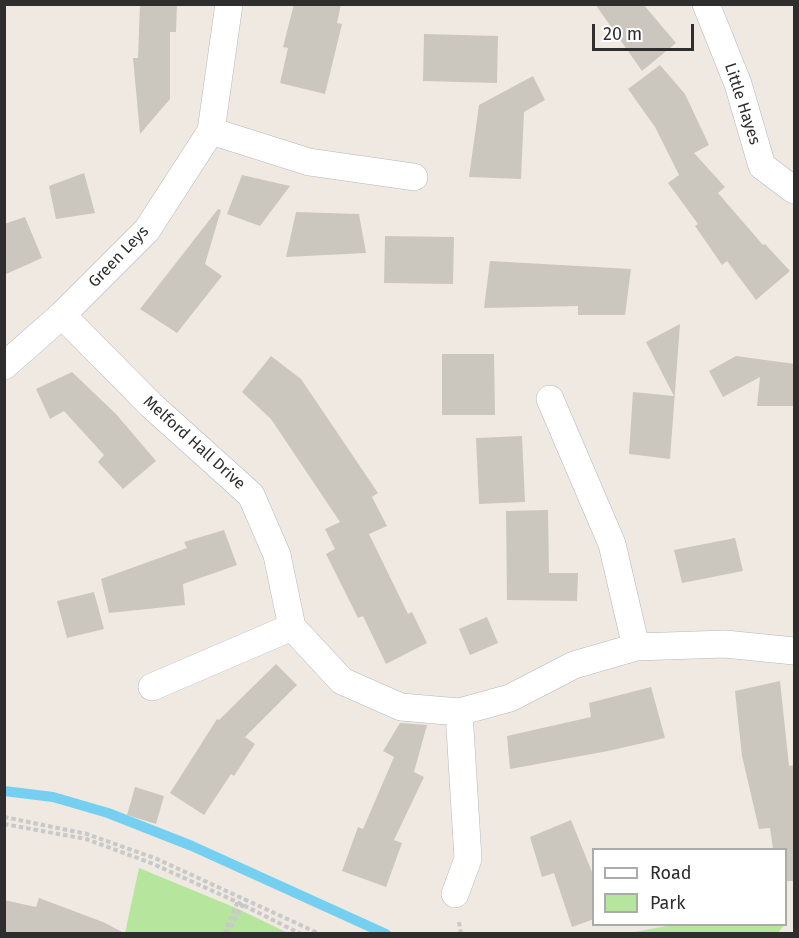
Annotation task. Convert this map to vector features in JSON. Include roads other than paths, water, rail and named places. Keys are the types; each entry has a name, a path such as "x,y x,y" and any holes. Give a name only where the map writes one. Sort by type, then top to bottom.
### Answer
{"street":[{"name":"Green Leys","path":"4,366 62,315 147,230 212,131 229,4"},
{"name":"Little Hayes","path":"706,4 738,84 762,166 795,190"},
{"path":"212,131 309,162 414,177"},
{"name":"Melford Hall Drive","path":"62,315 151,405 250,495 277,555 292,627"},
{"path":"550,399 612,544 636,647"},
{"path":"152,687 292,627 342,681 401,707 459,712 510,698 574,665 636,647 725,644 795,651"},
{"path":"456,894 468,859 459,712"}],"waterway":[{"path":"4,791 53,797 108,813 192,846 386,934"}]}
